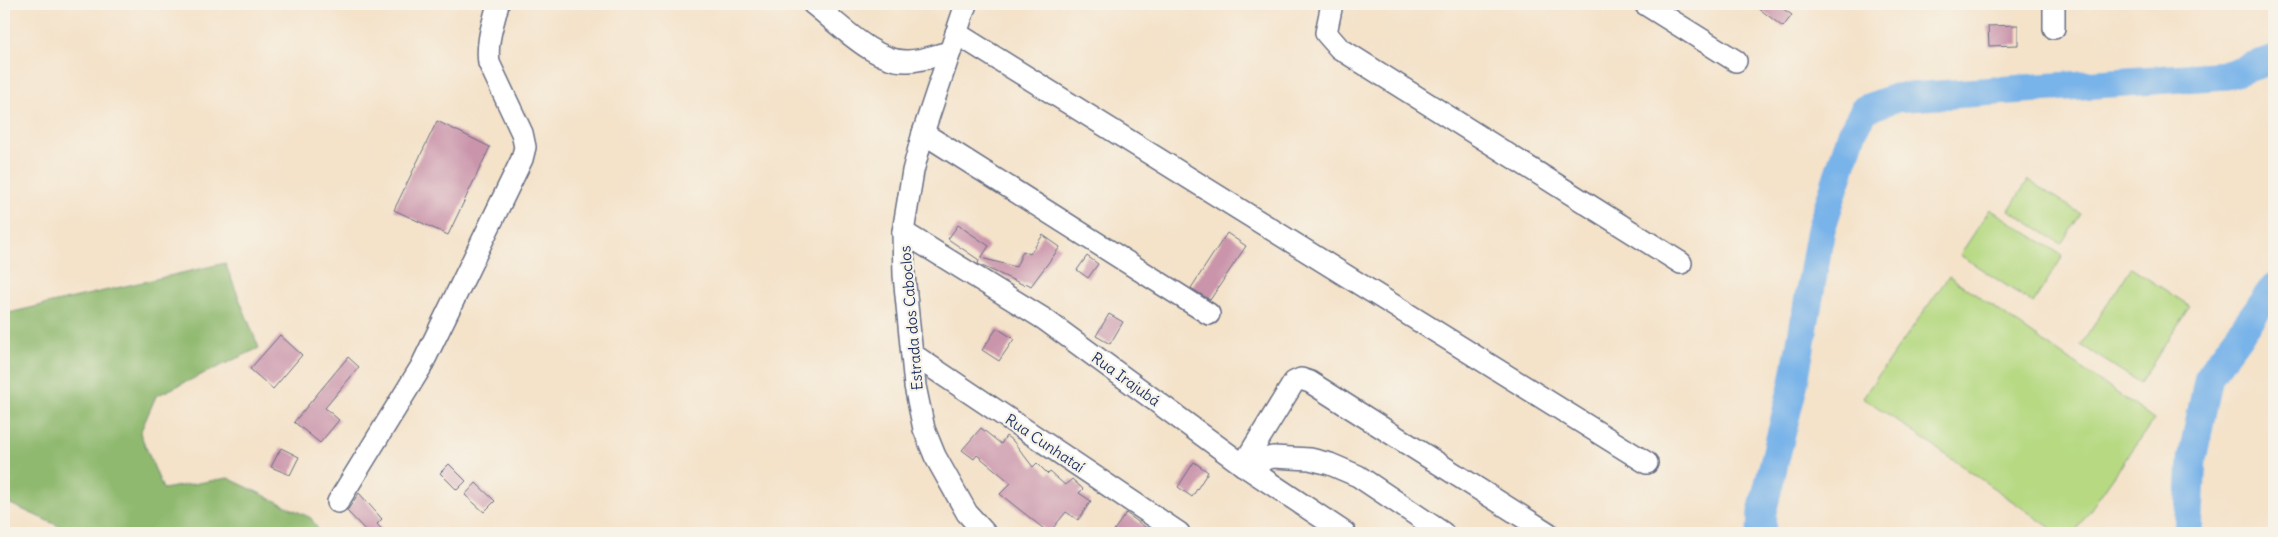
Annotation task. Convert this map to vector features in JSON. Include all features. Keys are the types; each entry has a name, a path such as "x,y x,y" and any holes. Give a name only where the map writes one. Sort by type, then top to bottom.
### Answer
{"street":[{"path":"338,502 421,367 522,159 525,147 522,133 497,83 488,58 490,34 498,4"},
{"path":"814,4 870,50 888,58 907,61 953,43 1647,463"},
{"name":"Estrada dos Caboclos","path":"966,4 923,133 913,171 903,232 904,275 915,386 924,429 931,447 967,513 985,533"},
{"path":"1332,4 1326,33 1338,48 1681,263"},
{"path":"1645,4 1736,61"},
{"path":"2054,4 2054,28"},
{"path":"923,133 1209,314"},
{"name":"Rua Irajubá","path":"903,232 1044,319 1243,465 1345,533"},
{"name":"Rua Cunhataí","path":"912,354 1178,533"},
{"path":"1243,465 1294,382 1301,379 1310,382 1548,533"},
{"path":"1243,465 1273,457 1310,459 1330,464 1358,476 1444,533"}],"green space":[{"path":"2028,180 2081,214 2061,244 2009,210"},
{"path":"1990,209 2063,256 2033,303 1960,255"},
{"path":"225,263 259,348 156,396 140,433 163,489 228,478 311,518 320,533 74,533 4,501 4,314"},
{"path":"2131,268 2190,306 2140,383 2081,345"},
{"path":"1949,276 2154,419 2074,533 2058,533 1863,397"}],"building":[{"path":"1753,4 1776,4 1792,15 1783,27"},
{"path":"2018,25 2018,45 1989,46 1988,26"},
{"path":"437,121 490,147 448,235 394,210"},
{"path":"958,225 989,246 981,258 1016,267 1023,251 1030,254 1043,235 1060,247 1031,286 1026,283 1024,285 978,264 979,260 948,239"},
{"path":"1227,233 1246,246 1210,300 1191,288"},
{"path":"1087,256 1098,264 1088,278 1077,270"},
{"path":"1109,314 1123,322 1110,344 1096,336"},
{"path":"997,328 1014,339 999,361 982,350"},
{"path":"280,335 302,355 273,389 250,369"},
{"path":"348,357 359,367 325,408 339,420 320,443 294,422"},
{"path":"981,428 1001,444 1006,436 1013,441 1033,467 1037,463 1048,474 1050,472 1065,485 1072,479 1083,489 1079,493 1091,501 1078,520 1066,512 1049,533 1000,494 1011,483 977,455 974,459 962,450"},
{"path":"281,448 299,457 290,475 271,467"},
{"path":"1194,462 1208,472 1192,497 1178,487"},
{"path":"449,464 466,481 457,490 440,473"},
{"path":"476,483 495,501 484,512 465,495"},
{"path":"359,493 382,519 377,524 385,533 368,533 347,511"},
{"path":"1126,513 1153,533 1112,533"}],"waterway":[{"path":"1761,533 1762,512 1794,382 1821,229 1852,133 1865,109 1895,98 2227,75 2274,59"},
{"path":"2188,533 2192,459 2209,376 2274,287"}]}
